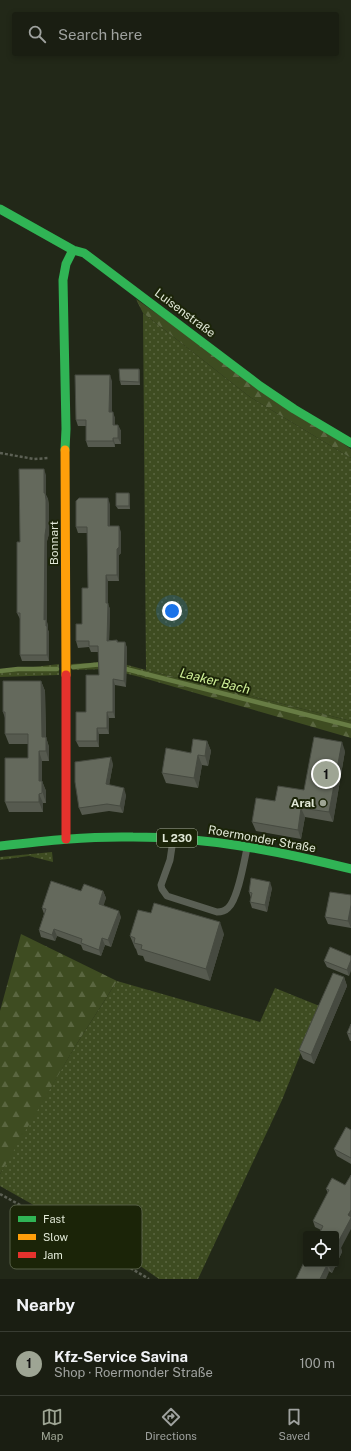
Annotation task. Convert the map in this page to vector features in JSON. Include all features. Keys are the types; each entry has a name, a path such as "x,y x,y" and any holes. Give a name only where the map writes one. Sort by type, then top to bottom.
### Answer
{"street":[{"name":"Luisenstraße","path":"0,209 73,250 84,254 287,404 351,443"},
{"name":"Bonnart","path":"66,839 66,429 62,280 66,261 73,250"},
{"name":"Roermonder Straße","path":"0,846 66,839 150,837 173,838 247,847 305,858 351,869"}],"lane":[{"path":"173,838 170,860 161,885 162,889 167,896 216,912 229,907 233,901 242,872 247,847"}],"path":[{"path":"0,453 34,459 65,457"},
{"path":"0,1194 20,1205"},
{"path":"132,1269 149,1279"}],"green space":[{"path":"136,299 351,449 351,458 250,397 143,313"},
{"path":"143,313 250,397 351,458 351,721 146,670"},
{"path":"105,662 120,663 146,670 140,677 108,669 72,670 71,664"},
{"path":"59,664 59,675 0,677 0,671"},
{"path":"146,670 351,721 351,738 140,677"},
{"path":"52,852 53,862 29,856 0,860 0,857"},
{"path":"21,934 117,981 76,1045 0,1174 0,1011"},
{"path":"117,981 260,1022 275,988 322,1007 300,1055 282,1100 198,1279 159,1279 142,1267 142,1205 34,1205 0,1186 0,1174 76,1045"}],"building":[{"path":"119,369 139,369 139,382 120,381"},
{"path":"75,375 110,375 109,412 113,412 113,425 118,425 118,438 113,438 113,441 86,441 86,420 76,420"},
{"path":"19,469 44,469 46,528 44,620 46,619 47,626 47,655 20,655 20,613 17,613 17,542 20,542"},
{"path":"116,493 129,493 129,506 116,506"},
{"path":"79,498 108,498 108,526 119,526 117,575 106,575 106,603 108,603 107,641 117,640 117,642 125,642 124,681 113,679 113,712 107,712 107,728 97,728 97,741 76,741 76,712 86,712 86,675 99,675 98,646 89,646 89,641 76,641 76,624 82,624 82,588 88,588 87,527 76,527 76,501"},
{"path":"3,681 41,681 42,737 46,737 46,751 39,751 39,781 42,781 42,793 39,794 39,802 5,802 5,758 28,758 28,734 5,734"},
{"path":"314,737 342,742 329,812 301,808 298,830 252,822 256,798 275,801 278,786 304,790"},
{"path":"193,739 207,741 205,756 198,755 194,778 162,773 166,748 191,753"},
{"path":"111,757 106,784 124,788 120,806 107,804 79,808 75,782 75,762"},
{"path":"251,878 270,882 265,905 250,902 252,893 249,892"},
{"path":"51,881 81,891 84,884 103,891 99,904 119,911 108,940 102,938 99,950 81,943 82,939 54,929 52,935 39,930 46,909 42,908"},
{"path":"330,892 351,895 348,921 325,917"},
{"path":"154,903 220,922 206,969 141,949 142,945 134,943 135,938 130,936 138,910 151,913"},
{"path":"330,947 351,956 347,970 324,961"},
{"path":"333,973 344,977 311,1055 299,1050"},
{"path":"351,1024 351,1034 347,1033"},
{"path":"346,1127 351,1130 351,1158 334,1149"},
{"path":"351,1175 351,1210 348,1215 351,1218 339,1240 339,1231 320,1231 323,1226 313,1221 329,1190 326,1189 332,1178 345,1185"},
{"path":"303,1264 303,1267 326,1267 320,1279 296,1279"}],"waterway":[{"name":"Laaker Bach","path":"73,667 103,664"},
{"name":"Laaker Bach","path":"122,668 351,726"},
{"name":"Laaker Bach","path":"0,671 18,669 57,669"}],"traffic: fast":[{"path":"0,209 73,250 84,253 260,386 294,409 351,443"},
{"path":"65,450 66,429 63,280 66,264 73,250"},
{"path":"0,846 83,838 116,837 188,839 243,846 297,856 351,869"}],"traffic: slow":[{"path":"65,450 66,675"}],"traffic: jam":[{"path":"66,675 66,839"}],"place":[{"name":"Kfz-Service Savina","path":"326,774"},
{"name":"Aral","path":"323,803"}]}
